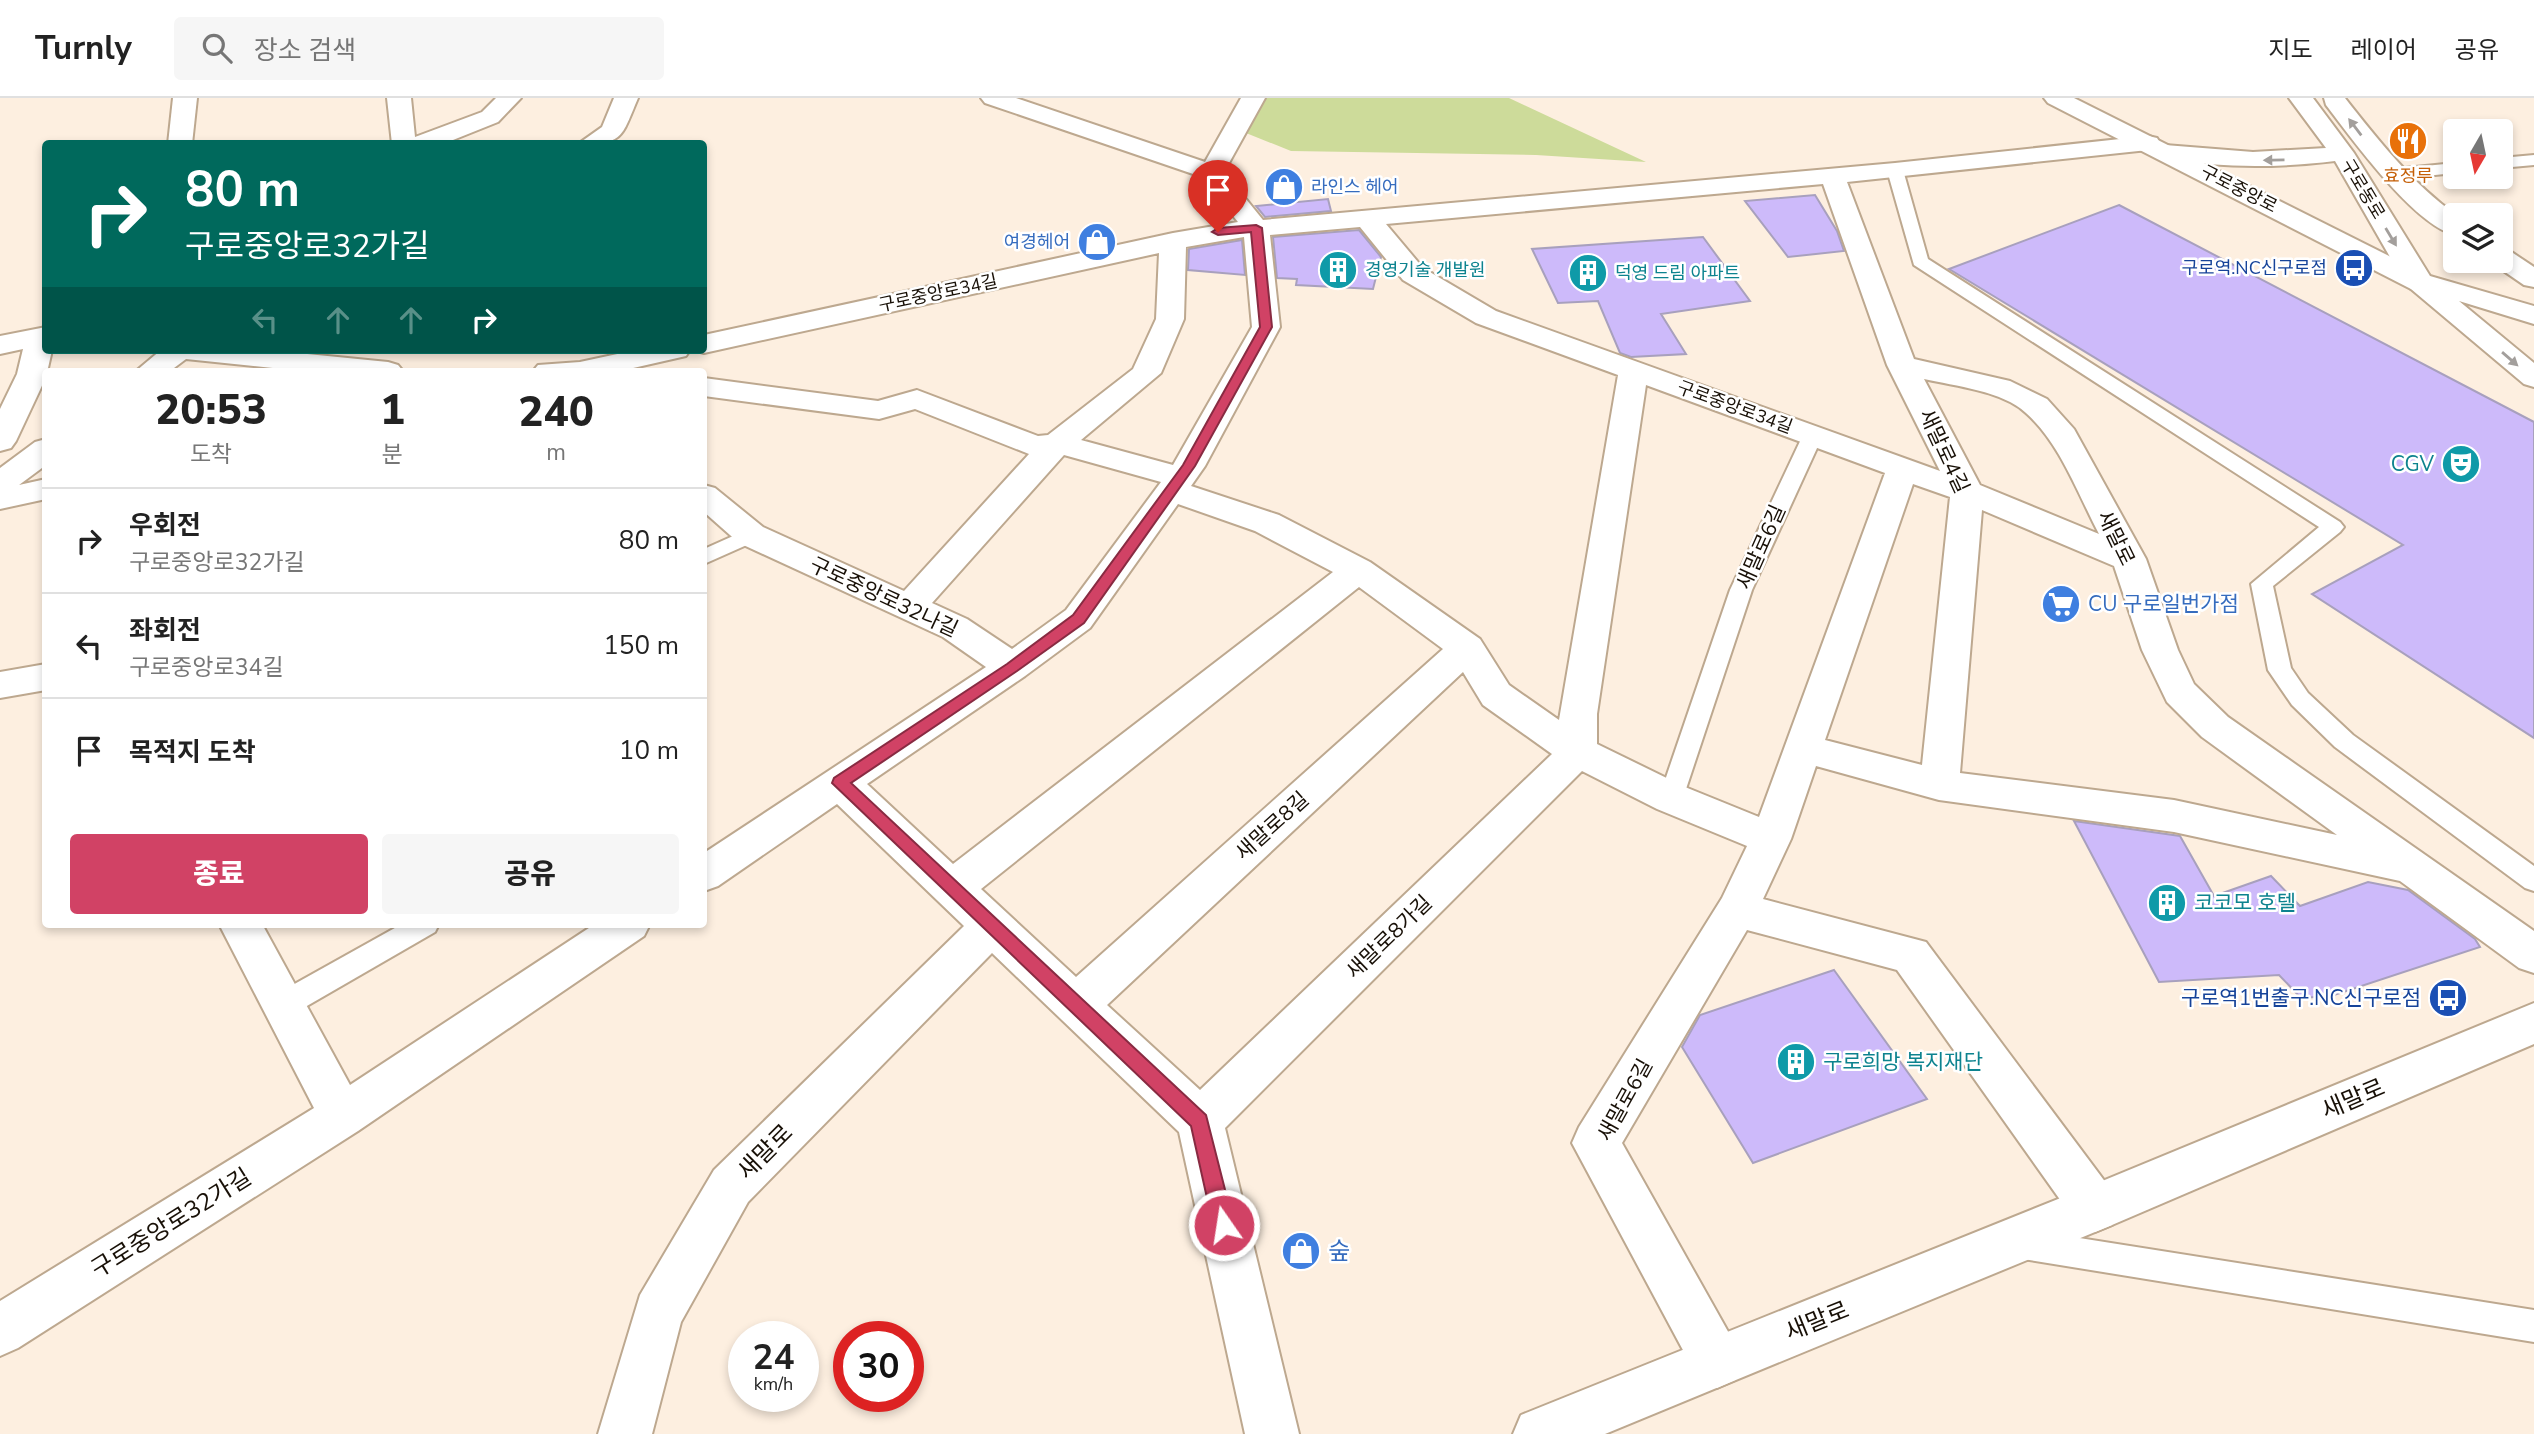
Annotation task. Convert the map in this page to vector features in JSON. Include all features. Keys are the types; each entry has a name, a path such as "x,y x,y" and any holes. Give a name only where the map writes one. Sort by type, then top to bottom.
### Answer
{"street":[{"path":"180,140 185,98"},
{"path":"399,98 404,140"},
{"path":"431,140 490,117 509,98"},
{"path":"597,140 612,131 626,98"},
{"path":"707,872 1079,619 1176,484 1266,327 1256,228 1211,172 993,98"},
{"path":"1211,172 1253,98"},
{"name":"구로중앙로","path":"2056,98 2421,282 2534,345"},
{"name":"구로동로","path":"2301,98 2347,163 2421,282"},
{"name":"구로동로","path":"2333,98 2395,174 2443,218"},
{"path":"2157,147 2253,160 2291,159 2347,163 2395,174"},
{"name":"구로중앙로34길","path":"707,343 1218,232 2157,147"},
{"name":"새말로4길","path":"1832,176 1902,365 1967,492 1939,785"},
{"name":"구로중앙로34길","path":"1367,218 1412,274 1486,317 1967,492 2129,559"},
{"path":"909,607 1057,443 1146,373 1170,319 1173,241"},
{"path":"2513,265 2534,279"},
{"path":"2421,282 2534,379"},
{"name":"구로중앙로","path":"2421,282 2507,305 2534,316"},
{"path":"0,345 42,336"},
{"path":"0,441 32,374 42,339"},
{"path":"155,368 174,354"},
{"path":"220,354 358,368"},
{"path":"599,368 659,354"},
{"name":"새말로","path":"1902,365 1999,387 2036,405 2063,436 2129,559 2160,650 2180,692 2216,727 2534,955"},
{"path":"1578,752 1578,714 1633,371"},
{"path":"0,388 32,374"},
{"path":"707,387 879,410 917,400 1035,446 1057,443 1176,484 1267,523 1358,570 1467,648 1496,695 1578,752 1671,798 1771,839"},
{"path":"0,483 42,452"},
{"name":"새말로6길","path":"1717,1362 1596,1143 1737,910 1771,839 1903,468"},
{"path":"0,499 42,490"},
{"name":"구로중앙로32나길","path":"707,498 751,535 955,628 1012,667"},
{"path":"952,888 1358,570"},
{"name":"새말로8길","path":"1076,1005 1467,648"},
{"path":"0,685 42,678"},
{"name":"새말로","path":"1803,748 1939,785 2174,816 2418,871"},
{"name":"새말로8가길","path":"1199,1121 1578,752"},
{"path":"840,783 1199,1121 1272,1434"},
{"path":"1737,910 1910,955 2095,1208"},
{"name":"새말로","path":"625,1434 657,1313 731,1186 992,925"},
{"path":"242,928 342,1116"},
{"name":"구로중앙로32가길","path":"0,1330 342,1116 623,928"},
{"name":"새말로","path":"1540,1434 2095,1208 2534,1023"}],"lane":[{"path":"2513,162 2534,160"},
{"path":"2395,174 2443,169"},
{"path":"1895,170 1920,261 2333,527 2262,584 2280,670 2300,699 2344,741 2534,880"},
{"name":"새말로6길","path":"1671,798 1741,590 1812,435"},
{"path":"707,556 751,535"},
{"path":"283,1005 419,928"},
{"path":"2012,1242 2534,1326"}],"green space":[{"path":"1266,98 1509,98 1646,162 1536,155 1291,151 1246,133"}],"building":[{"path":"1815,195 1837,231 1844,251 1788,257 1745,201"},
{"path":"1328,199 1331,211 1265,217 1256,206"},
{"path":"2119,205 2534,422 2534,738 2312,594 2403,545 1949,269"},
{"name":"경영기술 개발원","path":"1359,230 1381,257 1373,289 1296,285 1297,279 1277,278 1273,237"},
{"path":"1703,237 1750,301 1661,314 1686,354 1631,357 1620,353 1598,301 1558,303 1532,249"},
{"path":"1242,240 1245,275 1188,270 1189,249"},
{"path":"2074,821 2180,836 2214,896 2271,876 2300,906 2368,882 2408,890 2475,939 2480,947 2331,996 2301,998 2279,975 2159,982"},
{"name":"구로희망 복지재단","path":"1834,970 1927,1099 1753,1163 1682,1047 1700,1015"}],"place":[{"name":"효정루","path":"2408,141"},
{"name":"라인스 헤어","path":"1284,187"},
{"name":"여경헤어","path":"1097,242"},
{"name":"구로역.NC신구로점","path":"2354,268"},
{"name":"경영기술 개발원","path":"1338,270"},
{"name":"덕영 드림 아파트","path":"1588,273"},
{"name":"CGV","path":"2461,464"},
{"name":"CU 구로일번가점","path":"2061,604"},
{"name":"코코모 호텔","path":"2167,903"},
{"name":"구로역1번출구.NC신구로점","path":"2448,998"},
{"name":"구로희망 복지재단","path":"1796,1062"},
{"name":"숲","path":"1301,1251"}],"route":[{"path":"1218,232 1256,228 1266,327 1189,466 1079,619 840,783 1199,1121 1224,1225"}]}
